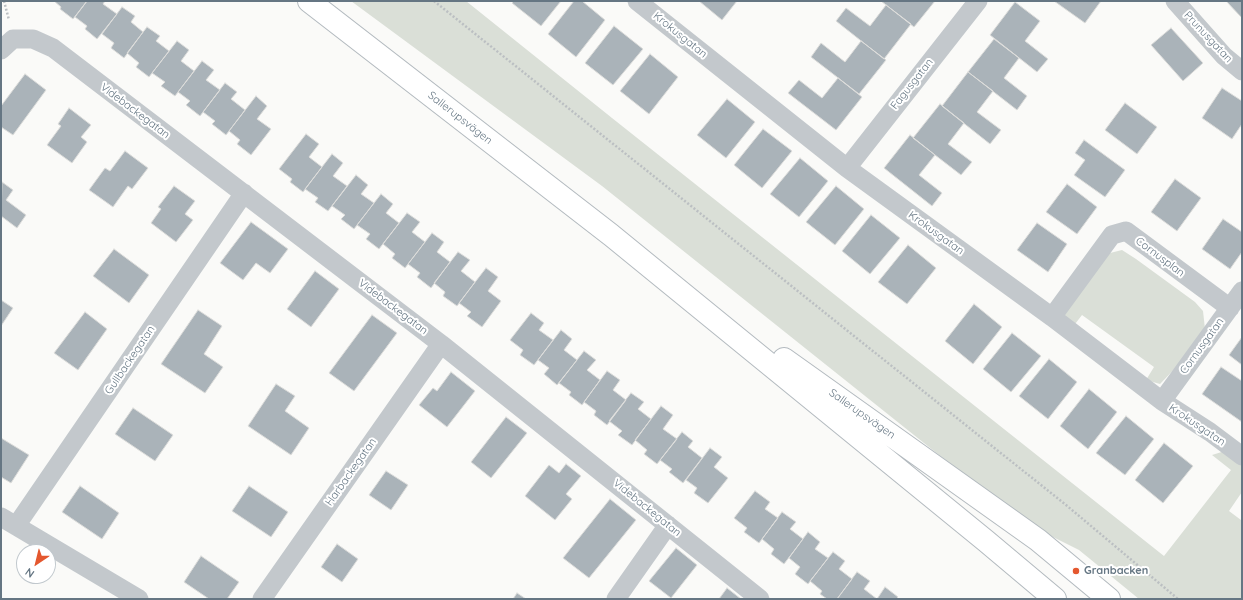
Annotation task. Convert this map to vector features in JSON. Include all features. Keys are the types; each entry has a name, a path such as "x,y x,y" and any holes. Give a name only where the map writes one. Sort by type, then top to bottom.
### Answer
{"main road":[{"name":"Sallerupsvägen","path":"309,1 610,235 986,541 1055,599"},
{"name":"Sallerupsvägen","path":"610,235 1038,540 1109,599"}],"street":[{"name":"Fagusgatan","path":"847,168 978,1"},
{"name":"Prunusgatan","path":"1175,1 1224,56 1242,71"},
{"name":"Krokusgatan","path":"647,4 847,168 1052,317 1162,401 1210,432 1242,456"},
{"name":"Videbackegatan","path":"7,44 33,39 53,48 441,344 760,599"},
{"name":"Gullbackegatan","path":"8,522 244,193"},
{"name":"Cornusplan","path":"1052,317 1112,235 1126,231 1230,308"},
{"name":"Cornusgatan","path":"1162,401 1242,291"},
{"name":"Harbackegatan","path":"262,599 441,344"},
{"path":"8,522 139,599"},
{"path":"616,599 668,525"}],"path":[{"path":"434,1 1066,504 1178,599"}],"shaded area":[{"path":"351,1 466,1 1164,556 1231,470 1212,455 1228,450 1242,460 1242,492 1229,511 1242,520 1242,599 1139,599 1079,550 1047,534 939,455 602,186"},
{"path":"1122,250 1195,302 1203,311 1205,329 1183,360 1160,384 1146,380 1154,367 1082,315 1072,328 1063,317 1106,254"}],"building":[{"path":"54,1 87,1 73,19 60,9 61,7"},
{"path":"87,1 105,1 103,4 117,14 97,39 85,29 87,26 75,17"},
{"path":"514,1 561,1 541,26 512,3"},
{"path":"574,1 582,1 605,20 576,57 548,34"},
{"path":"699,1 737,1 722,20"},
{"path":"881,1 935,1 914,27"},
{"path":"1054,1 1101,1 1085,23"},
{"path":"1226,1 1242,1 1242,18"},
{"path":"1015,2 1040,21 1025,41 1048,59 1037,72 990,35"},
{"path":"886,5 911,24 884,59 836,21 846,8 870,26"},
{"path":"122,7 135,16 131,22 143,32 124,58 111,48 114,43 102,34"},
{"path":"614,26 643,49 613,85 585,63"},
{"path":"147,27 160,36 156,41 169,51 149,77 136,67 139,63 127,53"},
{"path":"1171,28 1203,63 1183,81 1151,45"},
{"path":"994,39 1019,58 1004,78 1027,96 1017,110 968,72"},
{"path":"177,41 189,50 181,61 194,71 175,96 161,86 165,82 152,73"},
{"path":"861,41 886,60 859,94 811,57 821,43 845,62"},
{"path":"650,54 678,77 649,114 620,91"},
{"path":"202,61 214,70 206,80 220,90 200,116 186,105 190,101 178,92"},
{"path":"968,72 993,91 977,112 1001,130 990,144 942,106"},
{"path":"25,74 46,90 13,135 1,127 1,106"},
{"path":"838,78 862,97 836,130 788,93 799,80 822,98"},
{"path":"225,83 237,92 231,99 245,110 226,135 212,124 215,121 203,112"},
{"path":"1222,88 1242,101 1242,124 1232,139 1202,118"},
{"path":"256,96 267,106 257,119 271,129 251,155 237,144 240,140 229,131"},
{"path":"727,99 755,122 726,158 697,135"},
{"path":"1125,103 1157,127 1137,154 1105,130"},
{"path":"940,104 964,123 948,144 972,162 961,175 913,138"},
{"path":"69,108 91,125 81,137 87,142 72,163 47,145 61,126 58,124"},
{"path":"763,129 792,151 762,188 734,165"},
{"path":"306,134 319,144 309,157 322,167 303,192 290,182 292,179 279,169"},
{"path":"910,135 935,155 919,175 942,193 932,206 884,168"},
{"path":"1084,140 1125,170 1105,197 1074,175 1085,160 1075,153"},
{"path":"125,151 148,168 132,189 128,186 113,207 89,190 105,168 110,171"},
{"path":"332,154 343,163 333,176 347,186 328,211 315,202 318,198 305,189"},
{"path":"800,158 828,181 799,217 770,194"},
{"path":"356,175 368,185 361,194 374,203 354,229 341,219 345,215 332,206"},
{"path":"1175,179 1201,198 1177,231 1151,212"},
{"path":"2,182 13,190 6,200 26,215 17,228 1,216"},
{"path":"1067,184 1097,207 1077,234 1046,212"},
{"path":"174,186 195,201 185,214 193,220 176,242 151,223 161,209 158,207"},
{"path":"836,186 864,209 835,245 806,222"},
{"path":"381,194 393,204 386,213 399,223 379,249 366,239 370,234 357,225"},
{"path":"407,213 420,222 412,232 425,242 405,268 392,258 395,254 383,244"},
{"path":"871,215 900,238 870,274 842,251"},
{"path":"1223,219 1242,232 1242,252 1230,269 1202,249"},
{"path":"251,222 288,249 270,273 256,263 243,280 220,263"},
{"path":"1037,223 1067,244 1048,272 1017,250"},
{"path":"432,233 444,242 437,252 450,262 431,288 417,277 420,273 408,264"},
{"path":"908,245 936,268 907,304 878,282"},
{"path":"114,249 149,275 129,303 93,276"},
{"path":"458,252 470,260 461,271 475,282 457,306 443,296 445,292 434,283"},
{"path":"486,268 498,277 488,291 501,301 482,327 467,316 471,312 459,303"},
{"path":"315,271 339,289 311,327 287,309"},
{"path":"1,300 13,308 1,326"},
{"path":"974,304 1002,327 973,364 945,341"},
{"path":"198,310 222,326 204,354 223,367 205,393 161,364"},
{"path":"85,312 107,329 78,370 54,353"},
{"path":"531,313 544,323 539,330 553,340 534,365 520,355 523,350 510,340"},
{"path":"372,315 397,333 354,391 329,373"},
{"path":"561,330 572,339 564,350 577,360 557,385 544,374 549,368 538,360"},
{"path":"1012,333 1041,356 1011,392 983,369"},
{"path":"1242,337 1242,365 1229,355"},
{"path":"584,351 596,360 587,370 600,380 582,405 569,395 571,392 559,383"},
{"path":"1049,359 1077,382 1048,419 1019,396"},
{"path":"1221,367 1242,381 1242,422 1202,394"},
{"path":"607,371 620,380 613,390 626,400 607,425 594,415 596,411 584,402"},
{"path":"451,372 475,391 447,427 419,405 433,388 437,391"},
{"path":"276,384 295,396 285,411 309,428 291,455 248,426"},
{"path":"1089,389 1117,412 1088,449 1060,426"},
{"path":"631,393 644,402 638,409 651,419 632,445 618,435 622,431 609,421"},
{"path":"661,406 673,415 663,429 677,439 657,464 644,454 647,450 635,440"},
{"path":"133,408 173,435 155,461 115,434"},
{"path":"1126,416 1154,439 1125,475 1096,453"},
{"path":"506,417 527,433 491,478 471,462"},
{"path":"682,432 693,441 688,447 702,458 683,483 669,472 672,469 660,460"},
{"path":"1,438 29,455 11,483 1,477"},
{"path":"1164,443 1193,466 1163,503 1135,480"},
{"path":"710,448 722,457 714,467 728,478 708,503 694,493 697,488 686,480"},
{"path":"566,464 581,476 566,494 572,499 555,520 525,496 549,465 559,473"},
{"path":"386,471 408,485 391,510 369,495"},
{"path":"80,486 119,513 102,539 62,512"},
{"path":"249,486 288,512 271,537 232,511"},
{"path":"755,491 770,502 765,509 778,518 759,543 744,532 747,528 734,518"},
{"path":"610,499 636,520 589,578 563,558"},
{"path":"782,512 796,522 790,529 803,539 784,564 771,554 774,549 762,539"},
{"path":"808,532 820,542 815,549 828,558 808,584 795,574 800,567 789,558"},
{"path":"337,544 358,559 342,582 321,567"},
{"path":"676,548 697,565 671,598 649,581"},
{"path":"833,552 845,561 839,569 852,579 837,599 827,599 820,594 822,591 810,581"},
{"path":"201,556 239,582 227,599 209,599 184,582"},
{"path":"857,572 870,581 864,589 877,599 837,599"},
{"path":"885,587 898,597 896,599 877,599"},
{"path":"727,588 741,599 719,599"},
{"path":"517,593 526,599 513,599"}],"place":[{"name":"Granbacken","path":"1076,571"}]}
